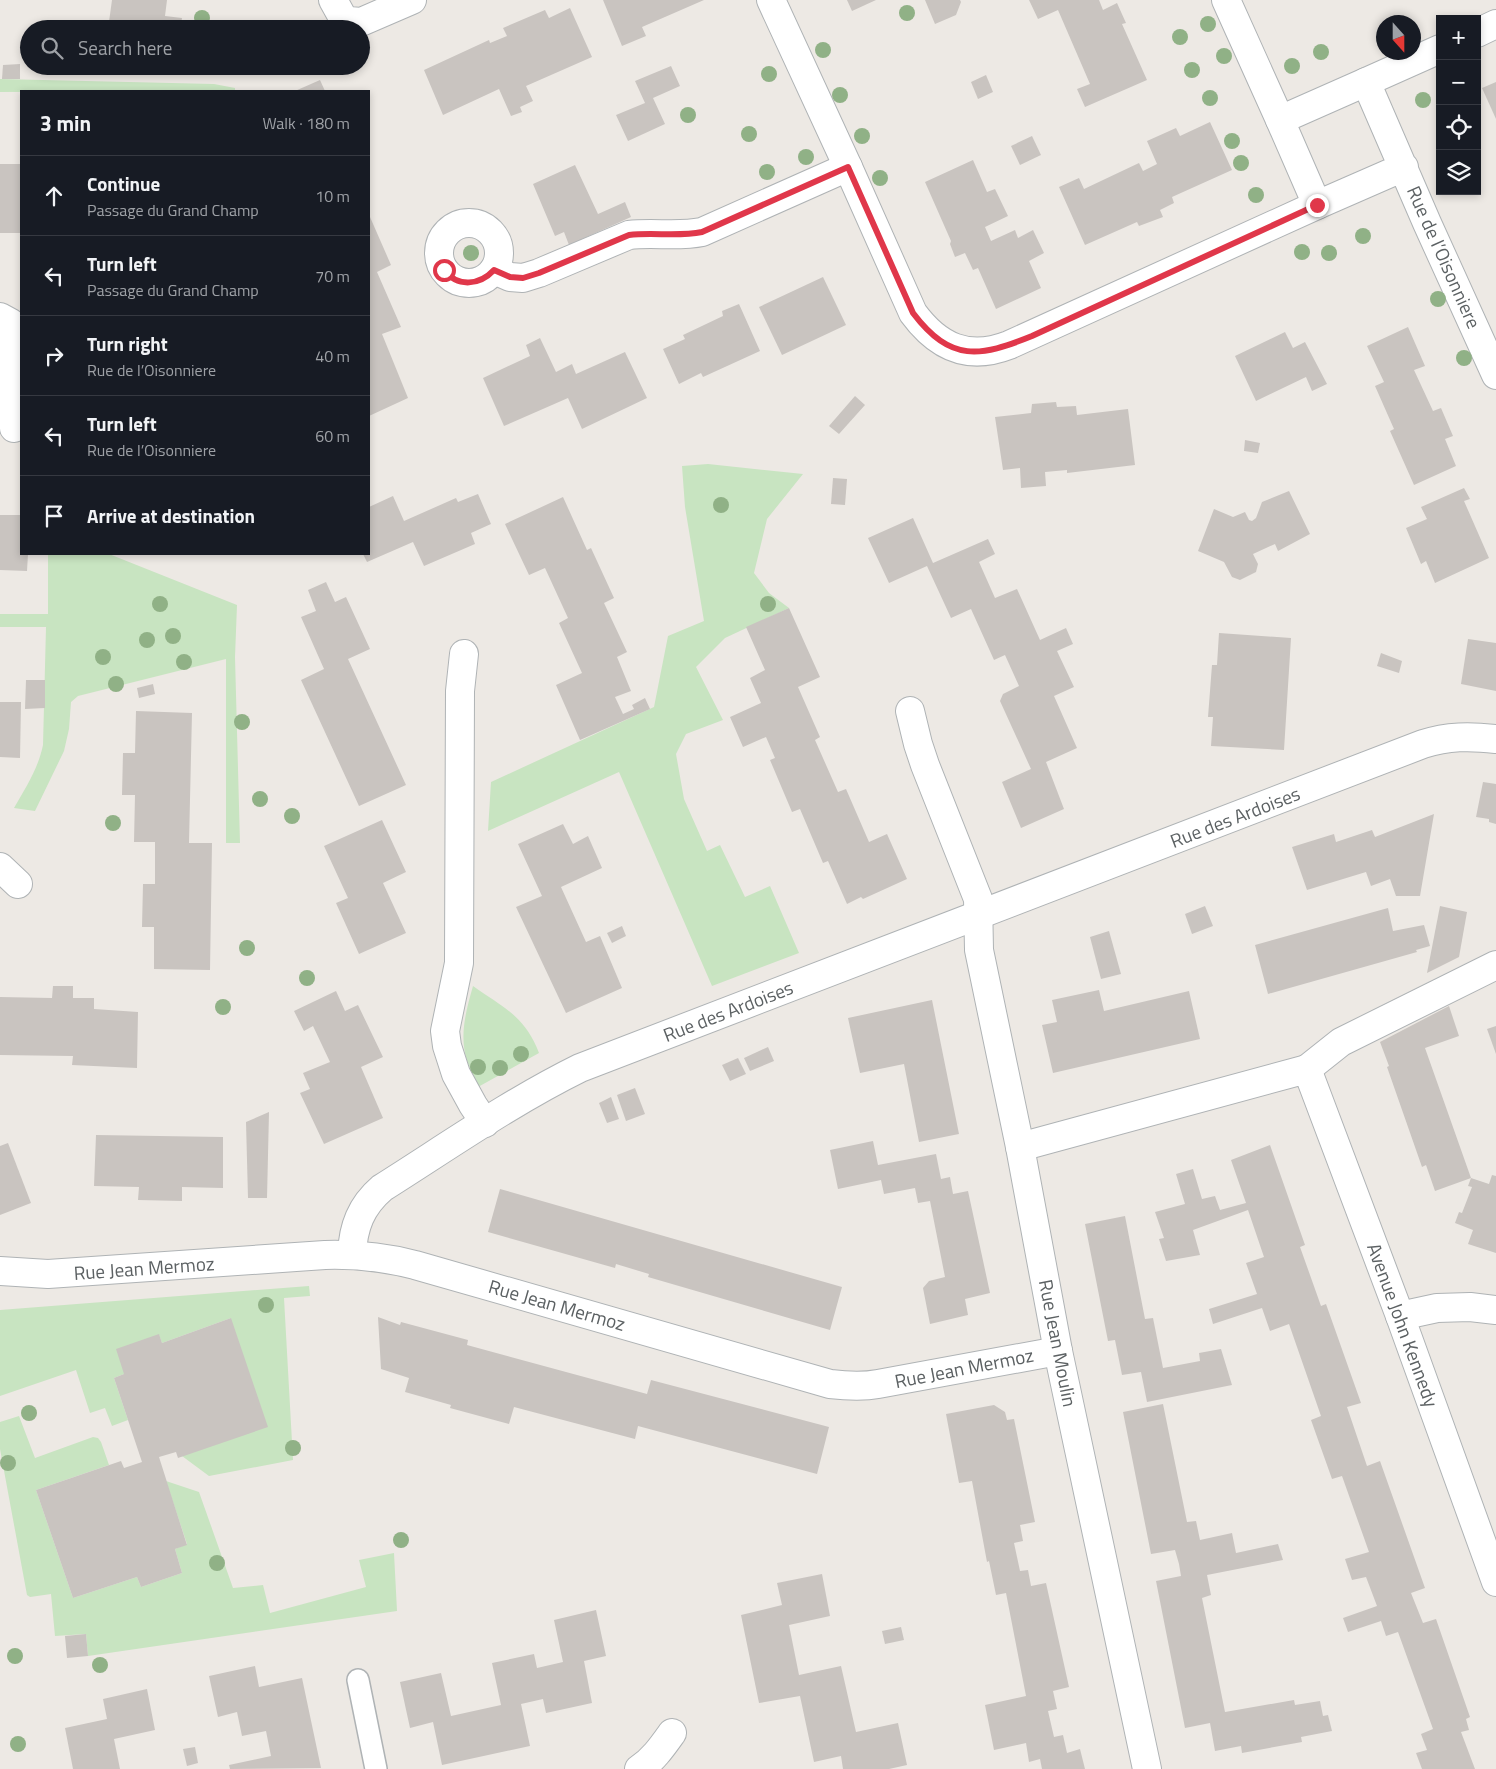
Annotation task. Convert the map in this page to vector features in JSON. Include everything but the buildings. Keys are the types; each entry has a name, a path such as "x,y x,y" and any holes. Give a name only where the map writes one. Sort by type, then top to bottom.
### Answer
{"street":[{"path":"333,0 343,18 349,20"},
{"path":"366,20 412,0"},
{"name":"Rue de l’Oisonniere","path":"771,0 913,313 924,327 940,341 956,348 975,352 998,349 1032,336 1404,167"},
{"path":"1226,0 1317,205"},
{"path":"1481,31 1496,24"},
{"path":"1280,120 1436,51"},
{"name":"Rue de l’Oisonniere","path":"1366,82 1496,375"},
{"path":"494,270 510,277 523,278 629,235 689,235 702,232 848,167"},
{"path":"0,317 11,323 14,428"},
{"path":"464,654 460,691 459,963 445,1032 450,1058 456,1074 485,1122"},
{"path":"910,711 925,765 974,886 978,900 979,916"},
{"name":"Rue des Ardoises","path":"352,1254 353,1235 356,1225 371,1198 382,1188 485,1122 559,1078 580,1068 1423,744 1454,737 1472,736 1496,739"},
{"name":"Rue Jean Moulin","path":"979,916 979,950 1020,1147 1058,1350 1147,1769"},
{"path":"1020,1147 1307,1069 1341,1042 1496,965"},
{"name":"Avenue John Kennedy","path":"1307,1069 1400,1316 1496,1582"},
{"name":"Rue Jean Mermoz","path":"0,1271 48,1274 352,1254 373,1256 415,1265 821,1381 846,1386 862,1387 1058,1350"},
{"name":"Rue Jean Mermoz","path":"0,1285 48,1274"},
{"path":"1400,1316 1437,1308 1470,1307 1496,1310"},
{"path":"639,1769 647,1764 661,1749 672,1733"}],"lane":[{"path":"358,1680 376,1769"}],"green space":[{"path":"0,79 214,84 235,88 235,90 20,90 20,92 0,92"},
{"path":"708,464 803,474 767,519 754,573 769,593 789,608 725,638 696,667 723,720 686,734 676,754 684,799 707,851 720,845 745,897 770,886 799,953 712,986 619,772 488,831 491,782 654,707 668,636 704,621 685,507 682,466"},
{"path":"48,555 112,555 237,605 235,657 240,843 226,843 226,659 78,696 71,702 69,729 64,751 35,811 14,808 35,770 43,745 46,627 0,627 0,614 48,614"},
{"path":"473,986 504,1007 520,1021 539,1053 478,1087 467,1061 464,1042 466,1014"},
{"path":"309,1286 310,1296 284,1298 293,1460 209,1476 182,1456 231,1318 162,1343 159,1335 124,1374 114,1378 128,1420 112,1426 105,1408 90,1413 76,1370 0,1396 0,1310"},
{"path":"19,1416 35,1458 93,1437 98,1438 101,1442 109,1465 36,1490 73,1598 137,1577 141,1587 182,1573 175,1549 187,1544 166,1481 199,1492 233,1588 263,1585 270,1613 366,1587 359,1560 394,1553 397,1611 88,1656 86,1634 55,1636 51,1594 30,1597 27,1595 0,1449 0,1422"}],"route":[{"path":"444,270 448,275 463,283 475,282 485,278 494,270 510,277 523,278 629,235 689,235 702,232 848,167 913,313 924,327 947,345 966,351 986,352 1032,336 1317,205"}]}
